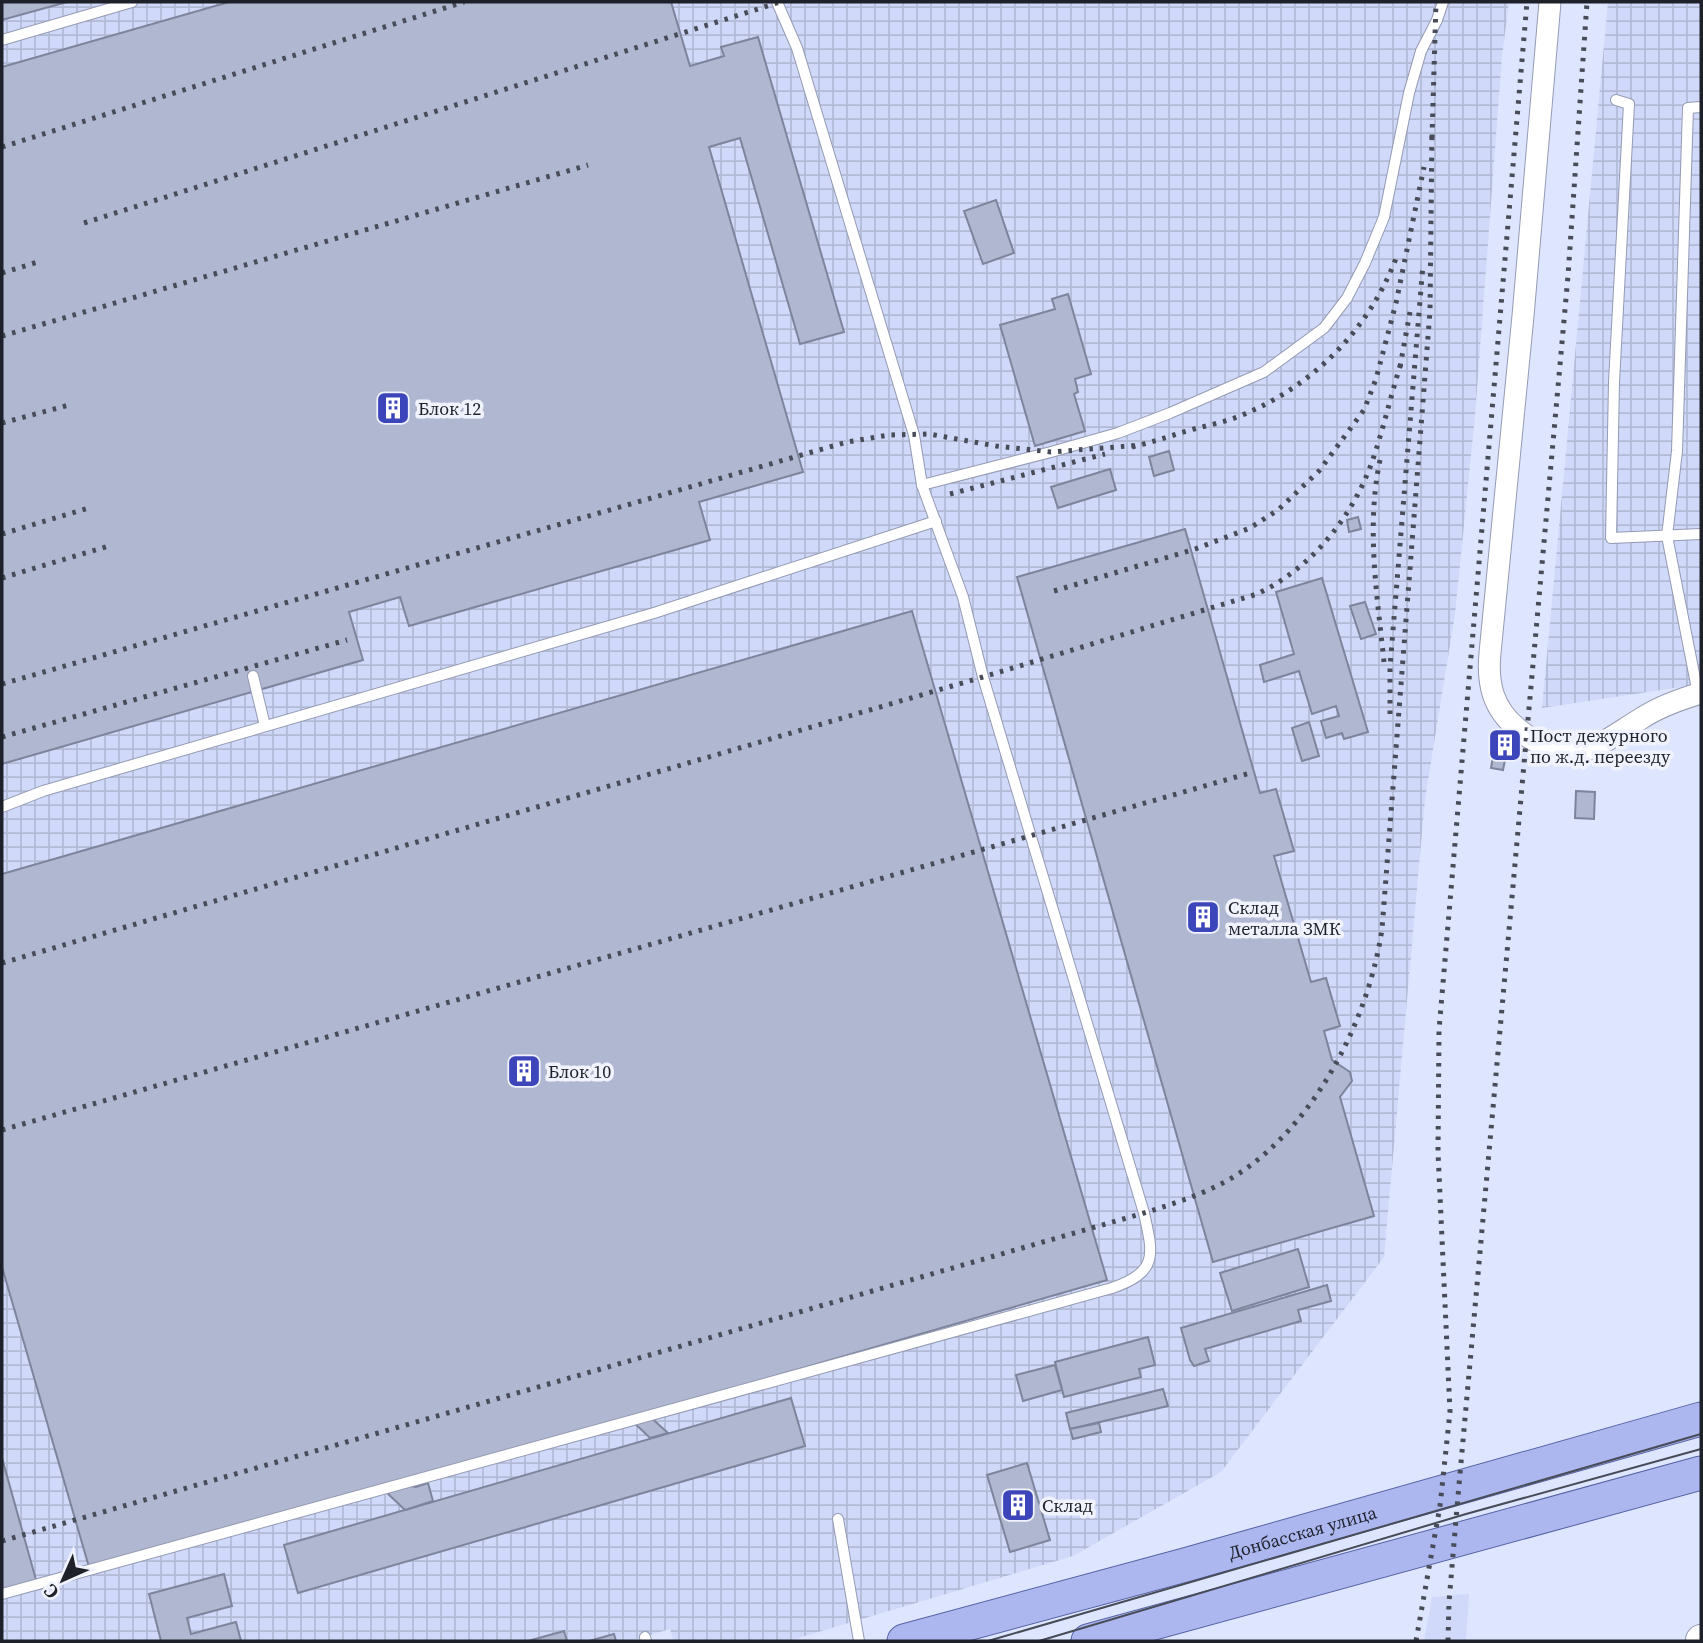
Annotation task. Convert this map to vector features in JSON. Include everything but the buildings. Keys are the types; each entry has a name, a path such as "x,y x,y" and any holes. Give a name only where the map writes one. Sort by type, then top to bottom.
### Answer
{"main road":[{"name":"Донбасская улица","path":"904,1641 1198,1562 1701,1419"},
{"path":"1088,1641 1701,1473"}],"street":[{"path":"1550,2 1490,653 1492,694 1506,718 1516,728 1550,750 1577,753 1606,742 1651,712 1699,694"}],"lane":[{"path":"2,40 132,2"},
{"path":"2,1594 1112,1288 1126,1283 1143,1271 1150,1261 1152,1250 1144,1213 983,677 963,597 922,485 914,435 797,48 777,2"},
{"path":"922,485 1118,433 1170,413 1264,372 1324,328 1353,286 1384,217 1420,51 1437,20 1443,2"},
{"path":"1616,100 1629,104 1614,382 1611,538 1701,534"},
{"path":"1699,694 1667,536 1677,451 1688,108 1701,107"},
{"path":"2,807 43,791 654,613 936,521"},
{"path":"253,676 265,726"},
{"path":"838,1519 859,1641"}],"shaded area":[{"path":"2,2 1509,2 1502,56 1475,416 1455,614 1425,799 1384,1257 1221,1472 1073,1556 788,1641 674,1641 670,1629 631,1641 2,1641"},
{"path":"1608,2 1701,2 1701,684 1542,708"},
{"path":"1469,1594 1466,1641 1424,1641 1432,1597"}],"tram line":[{"path":"988,1641 1701,1434"},
{"path":"1039,1641 1466,1514 1701,1449"}],"railway":[{"path":"2,147 464,2"},
{"path":"84,223 780,2"},
{"path":"1432,138 1436,2"},
{"path":"1416,1641 1440,1506 1450,1412 1438,1152 1439,1030 1527,2"},
{"path":"1448,1641 1458,1496 1568,276 1587,2"},
{"path":"2,1541 1144,1213 1219,1185 1251,1165 1280,1140 1306,1110 1329,1076 1348,1040 1375,966 1382,929 1430,311 1432,130"},
{"path":"2,336 588,165"},
{"path":"1054,591 1195,549 1250,528 1278,510 1319,471 1364,410 1376,379 1396,303 1424,167"},
{"path":"1132,447 1234,418 1292,388 1315,371 1356,330 1372,306 1398,253"},
{"path":"2,273 41,261"},
{"path":"1390,714 1390,667 1423,264"},
{"path":"1400,367 1410,312"},
{"path":"2,963 983,677 1257,594 1278,583 1314,553 1330,536 1357,497 1375,453 1402,360"},
{"path":"2,423 69,405"},
{"path":"2,684 847,442 889,435 929,434 1051,452 1142,445"},
{"path":"950,494 1105,454"},
{"path":"1380,460 1373,535 1384,662"},
{"path":"2,534 92,507"},
{"path":"2,578 112,545"},
{"path":"2,737 347,640"},
{"path":"2,1130 1250,773"}],"place":[{"name":"Блок 12","path":"393,408"},
{"name":"Пост дежурного по ж.д. переезду","path":"1505,745"},
{"name":"Склад металла ЗМК","path":"1203,917"},
{"name":"Блок 10","path":"524,1071"},
{"name":"Склад","path":"1018,1505"}]}
